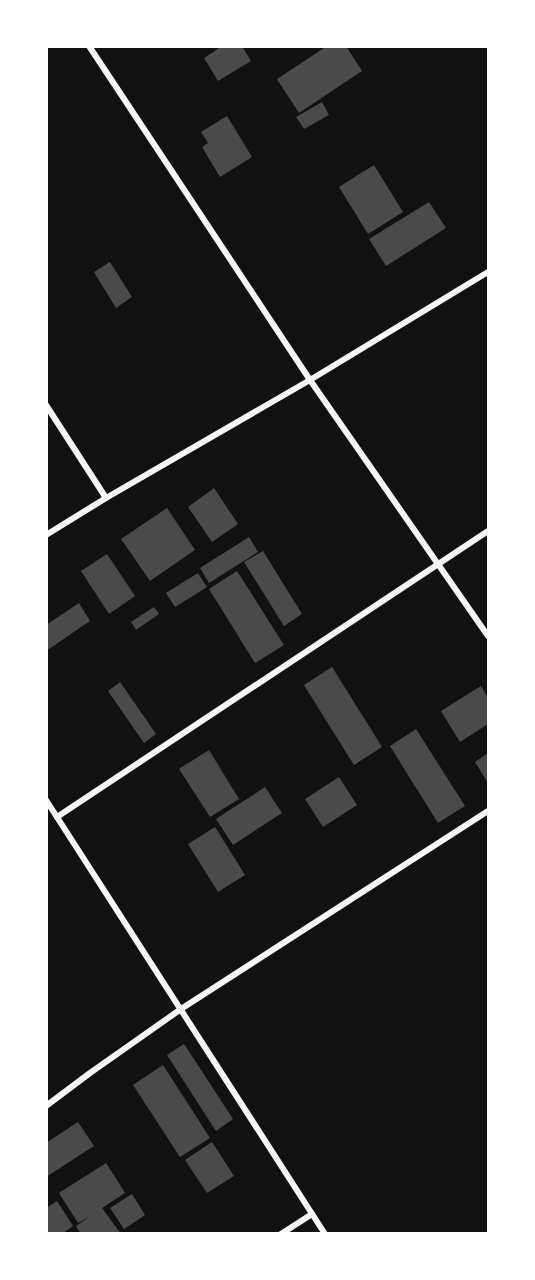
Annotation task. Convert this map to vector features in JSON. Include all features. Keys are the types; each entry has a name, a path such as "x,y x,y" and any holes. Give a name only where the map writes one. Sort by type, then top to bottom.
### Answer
{"street":[{"path":"89,46 310,380 489,636"},
{"path":"46,535 489,272"},
{"path":"46,405 106,498"},
{"path":"57,817 489,531"},
{"path":"46,800 325,1233"},
{"path":"46,1106 181,1009 489,811"},
{"path":"281,1233 312,1214"}],"building":[{"path":"222,46 242,46 251,61 218,81 204,58"},
{"path":"327,46 346,46 362,71 299,113 277,79"},
{"path":"322,102 329,115 304,129 296,117"},
{"path":"227,116 252,157 220,177 202,147 208,143 201,132"},
{"path":"374,165 403,212 368,234 339,187"},
{"path":"429,202 446,228 386,266 369,239"},
{"path":"110,262 132,297 116,308 94,272"},
{"path":"214,488 238,524 212,542 188,507"},
{"path":"167,508 195,550 150,581 121,539"},
{"path":"249,537 258,552 209,583 200,568"},
{"path":"263,551 302,614 284,626 244,562"},
{"path":"107,554 135,596 109,614 81,571"},
{"path":"237,571 284,645 255,663 209,589"},
{"path":"198,573 207,587 175,607 166,593"},
{"path":"79,603 90,621 46,651 46,625"},
{"path":"154,607 159,614 136,630 131,622"},
{"path":"332,667 382,747 354,765 304,685"},
{"path":"120,682 156,734 144,743 108,691"},
{"path":"481,686 488,698 488,724 460,742 441,711"},
{"path":"416,729 465,806 438,823 390,746"},
{"path":"209,750 239,799 210,817 179,769"},
{"path":"488,753 488,783 475,762"},
{"path":"339,777 357,805 323,827 305,799"},
{"path":"265,787 282,813 233,845 216,819"},
{"path":"215,827 245,875 218,892 188,844"},
{"path":"184,1044 233,1119 216,1131 167,1055"},
{"path":"163,1065 210,1138 180,1157 133,1085"},
{"path":"78,1122 94,1146 46,1177 46,1143"},
{"path":"212,1142 234,1176 207,1193 185,1160"},
{"path":"106,1163 125,1193 102,1208 121,1234 81,1234 76,1226 89,1217 78,1223 59,1193"},
{"path":"132,1194 145,1215 124,1229 110,1208"},
{"path":"57,1201 73,1226 62,1234 46,1234 46,1208"}]}
